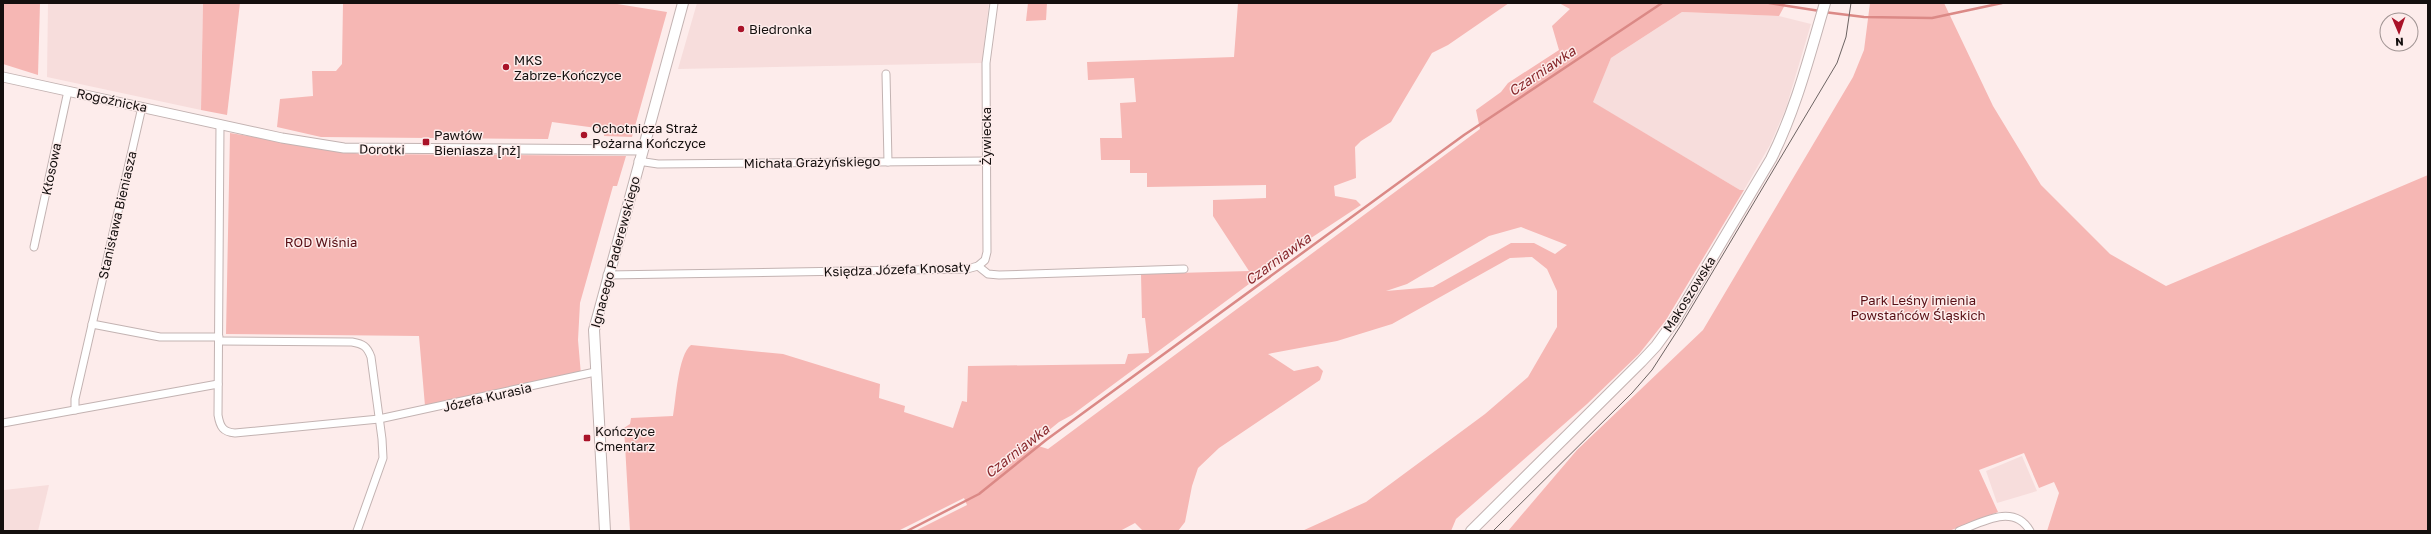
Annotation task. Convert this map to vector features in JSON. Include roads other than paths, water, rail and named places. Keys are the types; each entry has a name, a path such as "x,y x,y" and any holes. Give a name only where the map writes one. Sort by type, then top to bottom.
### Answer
{"main road":[{"name":"Ignacego Paderewskiego","path":"605,531 595,372 594,330 607,275 638,161 683,3"},
{"name":"Makoszowska","path":"1471,531 1641,362 1667,331 1780,141 1795,106 1824,3"}],"street":[{"name":"Żywiecka","path":"978,266 985,260 987,252 986,62 994,3"},
{"path":"886,74 888,162"},
{"name":"Rogoźnicka","path":"3,77 220,124"},
{"name":"Kłosowa","path":"34,247 68,91"},
{"name":"Stanisława Bieniasza","path":"75,410 75,399 142,107"},
{"name":"Dorotki","path":"220,124 312,144 362,149 642,150"},
{"path":"3,424 218,384 220,124"},
{"name":"Michała Grażyńskiego","path":"638,161 658,164 986,161"},
{"name":"Księdza Józefa Knosały","path":"607,275 960,270 978,266 988,274 999,275 1184,269"},
{"path":"92,324 160,337 362,344 368,348 372,356 383,458 357,531"},
{"name":"Józefa Kurasia","path":"218,384 219,423 227,432 235,433 379,419 595,372"},
{"path":"1959,531 2005,515 2017,518 2030,531"}],"waterway":[{"name":"Czarniawka","path":"907,531 979,494 1046,440 1464,135 1662,3"},
{"name":"Czarniawka","path":"1769,3 1820,11"},
{"name":"Czarniawka","path":"1824,12 1864,17 1932,18 2002,3"}],"tram line":[{"path":"1493,531 1632,393 1652,370 1681,325 1837,63 1846,37 1851,3"}],"place":[{"name":"Biedronka","path":"741,29"},
{"name":"MKS Zabrze-Kończyce","path":"506,67"},
{"name":"Ochotnicza Straż Pożarna Kończyce","path":"584,135"},
{"name":"Pawłów Bieniasza [nż]","path":"426,142"},
{"name":"Kończyce Cmentarz","path":"587,438"}],"park label":[{"name":"ROD Wiśnia","path":"321,242"},
{"name":"Park Leśny imienia Powstańców Śląskich","path":"1918,308"}]}
